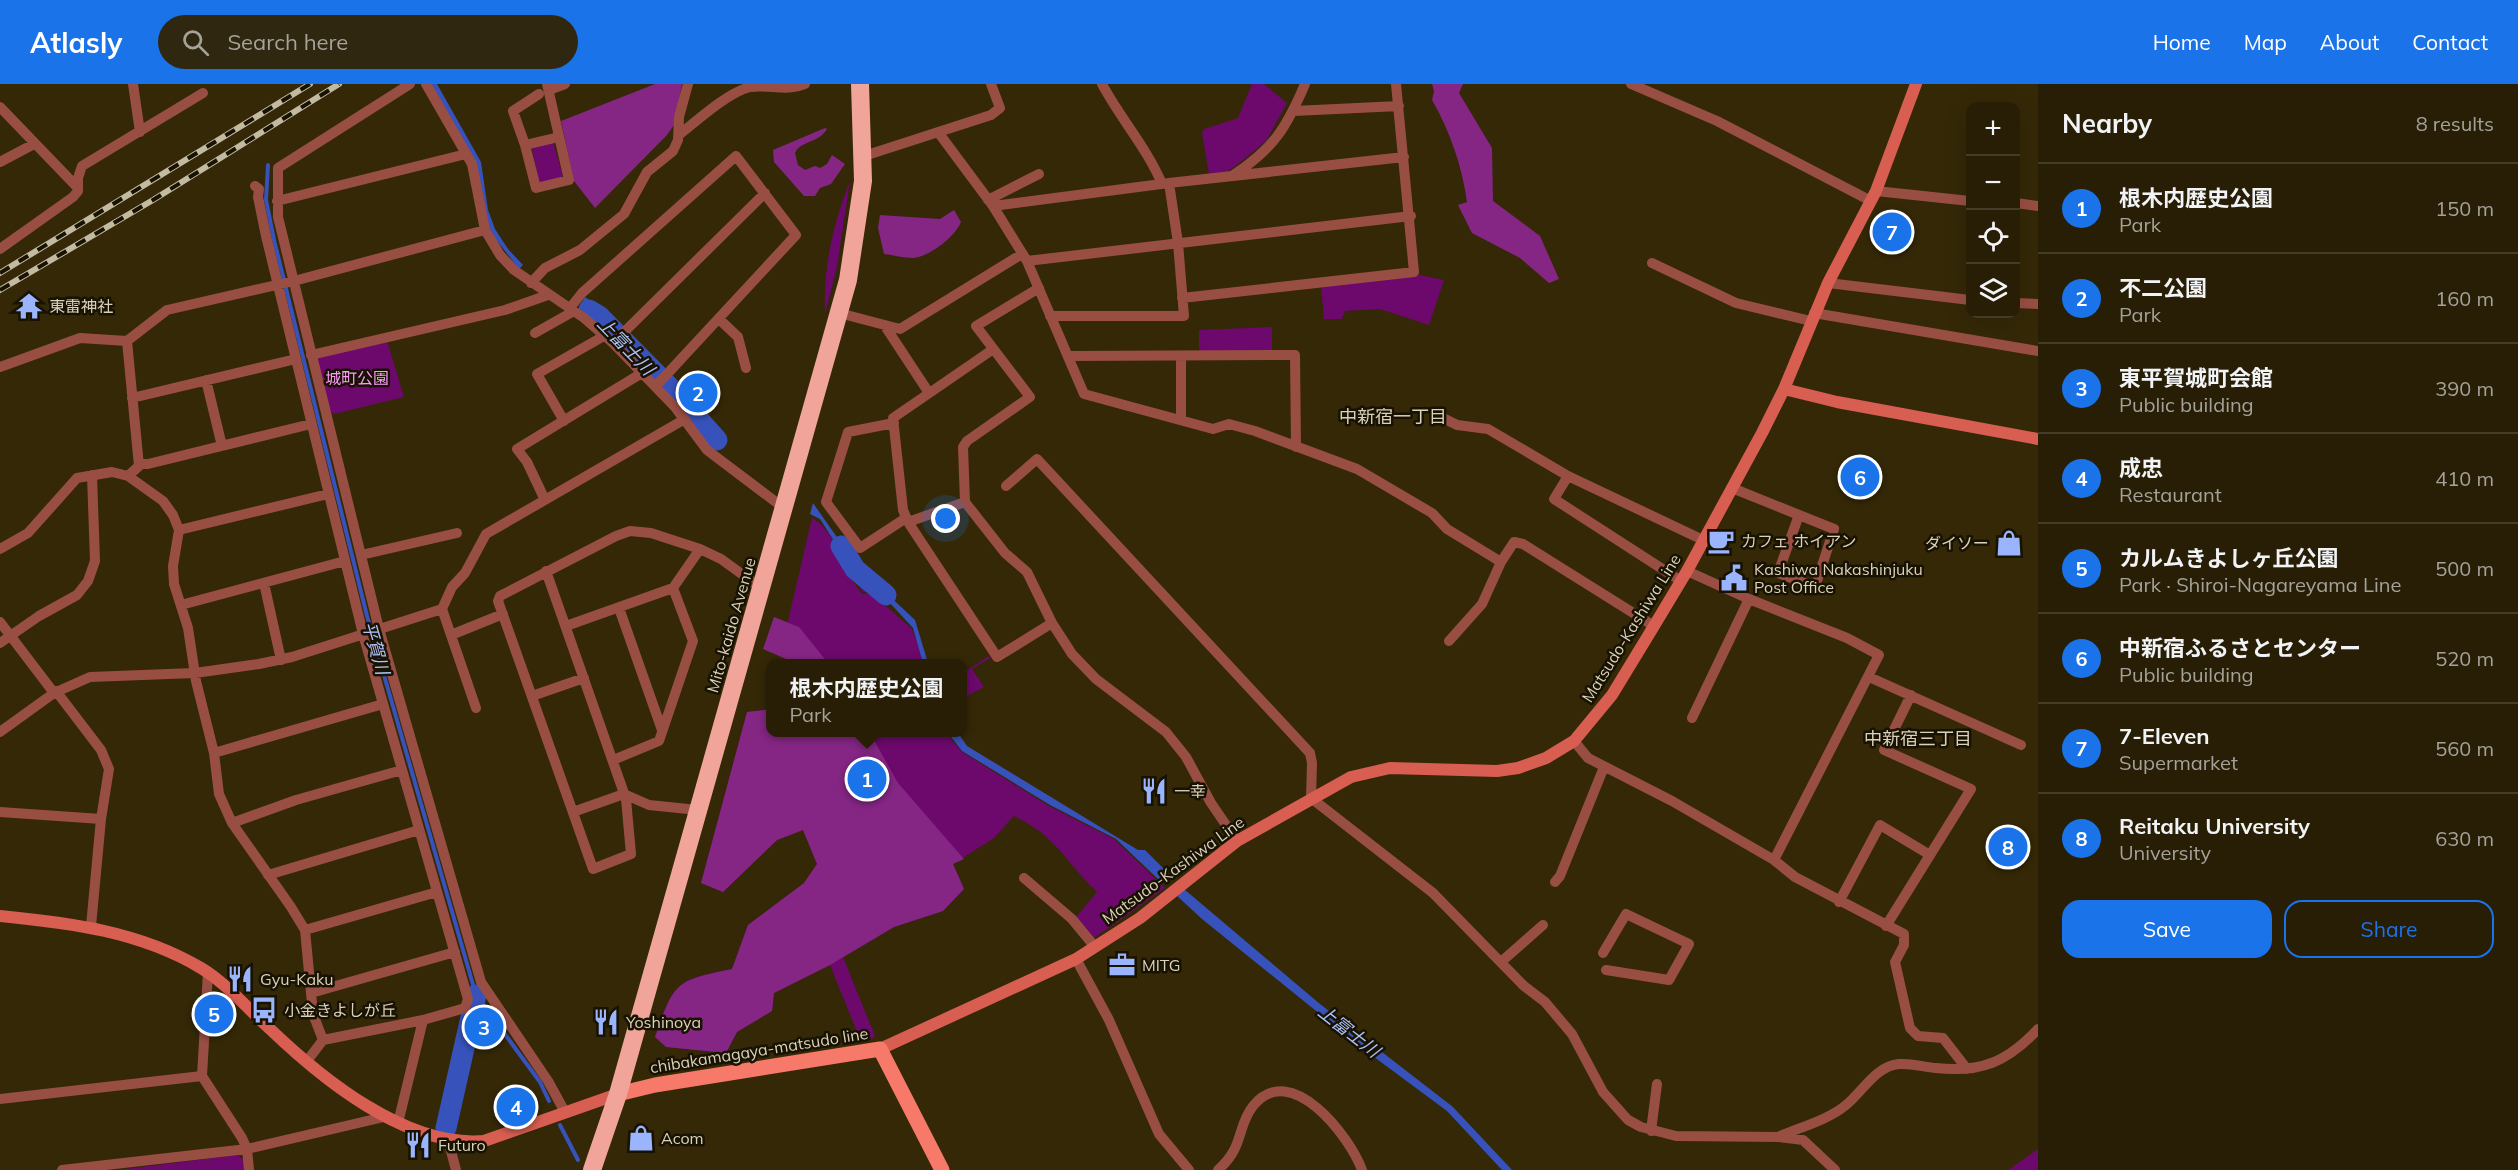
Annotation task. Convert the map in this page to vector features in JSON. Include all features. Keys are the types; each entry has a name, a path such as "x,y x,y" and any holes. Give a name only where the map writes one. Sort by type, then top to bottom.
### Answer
{"highway":[{"name":"Mito-kaido Avenue","path":"592,1170 618,1094 785,508 855,249 864,156 860,84"}],"main road":[{"name":"Matsudo-Kashiwa Line","path":"880,1049 1076,959 1140,918 1237,841 1351,777 1371,771 1411,768 1497,771 1518,768 1546,758 1574,741 1612,694 1684,576 1784,389 1828,283 1873,196 1916,84"},
{"path":"1784,389 1837,402 2038,439"},
{"path":"0,916 91,926 139,940 208,972 307,1061 384,1117 448,1140 484,1141 618,1094"},
{"name":"chibakamagaya-matsudo line","path":"618,1094 655,1084 880,1049 942,1170"}],"street":[{"path":"133,84 140,132"},
{"path":"410,84 279,168 277,201 283,244 379,629 481,982 548,1082 565,1112"},
{"path":"426,84 472,164 485,230 500,255 531,283 572,310 608,339 685,419 707,450 785,508"},
{"path":"545,89 569,180 536,188 513,111 545,89 565,84"},
{"path":"531,283 539,273 580,250 624,214 647,172 673,151 680,134 679,117 688,84"},
{"path":"680,134 733,95 751,86 793,88 805,84"},
{"path":"864,156 991,115 1000,108 991,84"},
{"path":"1050,316 1184,316 1178,243 1165,183 1151,159 1138,144 1102,84"},
{"path":"1229,178 1250,164 1278,139 1294,111 1305,84"},
{"path":"1182,298 1414,272 1411,216 1396,84"},
{"path":"1631,84 1717,121 1873,196 1966,201"},
{"path":"0,249 14,242 73,197 78,191 82,166 203,93"},
{"path":"438,104 449,98"},
{"path":"1294,111 1399,106"},
{"path":"0,107 78,187"},
{"path":"938,132 991,203 1025,257 1084,394 1214,429 1229,424 1255,431 1357,469 1432,513 1447,529 1501,562"},
{"path":"525,145 558,137"},
{"path":"0,162 34,144"},
{"path":"277,201 466,154"},
{"path":"535,333 572,310 582,293 736,156 796,235 656,387"},
{"path":"991,203 1404,158"},
{"path":"991,203 1039,174"},
{"path":"255,186 259,189 258,197 278,284 363,634 468,999 465,1008 423,1020 323,1040 307,1061"},
{"path":"564,420 537,374 625,330 765,193"},
{"path":"2020,204 2038,206"},
{"path":"839,313 900,329 1025,257 1178,243 1411,216"},
{"path":"0,367 80,338 127,340 167,310 294,281 485,230"},
{"path":"1652,263 1736,303 2038,351"},
{"path":"1828,283 1966,299"},
{"path":"1039,288 976,326 1030,397 967,441 963,447 965,502 1005,553 1027,572 1052,623 1072,654 1096,678 1166,732 1186,757 1211,803 1237,841"},
{"path":"310,355 505,310 548,295"},
{"path":"2020,303 2038,304"},
{"path":"719,319 738,337 746,368"},
{"path":"885,326 929,393"},
{"path":"127,340 139,464"},
{"path":"992,350 893,418 907,520 997,657 1052,623"},
{"path":"1068,356 1295,355 1296,447"},
{"path":"1181,356 1181,420"},
{"path":"132,398 296,358"},
{"path":"545,500 527,462 517,449 642,373"},
{"path":"206,380 222,446"},
{"path":"1437,415 1457,425 1488,429 1568,476 1703,540"},
{"path":"476,708 442,609 452,587 465,573 486,534 685,419"},
{"path":"894,423 848,432 826,502 860,548 907,520 965,502"},
{"path":"128,476 139,464 148,464 311,424"},
{"path":"1006,486 1037,459 1215,652 1265,701 1310,753 1311,798 1433,893 1564,1024 1594,1078 1628,1120 1651,1131 1676,1136 1779,1137 1803,1140 1835,1170"},
{"path":"0,549 28,533 77,478 92,475 112,472 128,476 163,501 173,515 179,530 173,566 174,584 188,628 219,794 232,823 305,930 313,1014 323,1040"},
{"path":"0,643 39,616 77,595 88,582 95,561 92,475"},
{"path":"1568,476 1554,499 1684,576 1847,638 1879,655 1774,860"},
{"path":"1732,488 1834,529 1815,587 1778,573 1799,515"},
{"path":"179,530 328,494"},
{"path":"546,571 624,794 631,854 593,869 498,601 500,596 546,571 630,531 651,533 700,549 721,559 761,588"},
{"path":"361,555 457,533"},
{"path":"1449,641 1482,604 1501,562 1514,542 1523,544 1654,626"},
{"path":"566,626 673,588 700,549"},
{"path":"181,605 345,561"},
{"path":"264,583 281,660"},
{"path":"614,760 659,741 693,641 673,588"},
{"path":"1692,718 1749,599"},
{"path":"619,608 662,730"},
{"path":"0,732 55,692 72,683 103,675 195,673 281,660 442,609"},
{"path":"451,635 503,614"},
{"path":"0,622 106,759 109,769 101,819 91,926"},
{"path":"1869,676 2021,745"},
{"path":"532,696 584,678"},
{"path":"1886,926 1971,789 1884,750 1911,695"},
{"path":"213,753 383,704"},
{"path":"1574,741 1588,758 1672,801 1774,860 1795,877 1839,902 1904,934 1904,945 1894,962 1910,1028 1918,1036 1943,1038 1967,1068"},
{"path":"1555,882 1560,876 1604,767"},
{"path":"232,823 296,800 402,770"},
{"path":"573,812 624,794 649,805 698,810"},
{"path":"0,812 101,819"},
{"path":"1839,902 1880,825 1930,855"},
{"path":"268,875 419,830"},
{"path":"1024,878 1072,919 1095,947"},
{"path":"305,930 437,891"},
{"path":"1603,953 1626,914 1689,944 1668,980 1606,970"},
{"path":"1501,962 1543,925"},
{"path":"310,993 455,952"},
{"path":"1076,959 1109,1020 1159,1134 1189,1170"},
{"path":"208,972 202,1076 247,1149 249,1170"},
{"path":"398,1123 423,1020"},
{"path":"1779,1137 1827,1117 1845,1106 1879,1072 1899,1064 1967,1068 1986,1066 2011,1054 2038,1029"},
{"path":"0,1099 202,1076"},
{"path":"1651,1131 1657,1084"},
{"path":"1218,1170 1237,1148 1253,1106 1263,1097 1281,1093 1294,1095 1319,1109 1345,1137 1362,1170"},
{"path":"62,1170 111,1167 247,1149 384,1117"},
{"path":"448,1140 456,1170"}],"green space":[{"path":"1252,84 1264,84 1287,103 1266,141 1223,174 1209,174 1202,133 1204,129 1238,118"},
{"path":"553,142 563,176 552,182 539,183 532,148"},
{"path":"850,181 837,267 825,314 830,246"},
{"path":"1415,274 1444,280 1429,325 1380,309 1345,311 1342,319 1324,319 1321,286"},
{"path":"1272,327 1272,350 1199,352 1199,330"},
{"name":"城町公園","path":"387,341 404,397 334,414 328,411 316,361 319,356"},
{"path":"699,371 709,401 698,402 682,385"},
{"path":"812,518 832,538 846,562 845,570 862,594 871,593 912,629 923,659 788,659 780,655"},
{"path":"862,562 897,593 882,601 872,591 863,592 846,570"},
{"path":"989,656 990,658 972,669 984,687 967,696 967,670"},
{"path":"766,710 766,737 949,737 962,752 1049,806 1114,839 1165,888 1094,938 1076,917 1097,892 1050,840 1028,823 1014,816 994,838 953,864 964,889 943,911 894,927 843,957 875,1036 873,1038 860,1039 830,965 774,993 772,1011 737,1032 726,1053 666,1047 655,1037 673,994 688,981 732,969 748,925 804,883 817,864 803,830 777,840 723,892 701,883 747,712"},
{"path":"2038,1149 2038,1170 2008,1170"},
{"path":"238,1155 244,1160 245,1170 118,1170"}],"shaded area":[{"path":"655,84 682,84 674,125 667,135 595,208 574,181 561,121"},
{"path":"1432,84 1463,84 1459,93 1492,148 1493,201 1540,236 1559,279 1549,283 1520,258 1472,233 1458,205 1467,202 1462,175 1450,136 1432,100 1434,91"},
{"path":"827,129 823,134 801,146 795,153 798,165 805,170 815,166 820,168 827,164 832,155 845,164 831,184 820,188 815,196 804,196 774,162 773,150"},
{"path":"954,210 961,222 958,228 934,250 913,258 884,254 878,228 880,215 940,219"},
{"path":"774,617 799,627 825,659 786,659 763,649"},
{"path":"766,710 766,737 872,737 898,783 964,859 953,864 964,889 943,911 894,927 830,965 774,993 772,1011 737,1032 726,1053 666,1047 655,1037 673,994 688,981 732,969 748,925 804,883 817,864 803,830 777,840 723,892 701,883 747,712"}],"water":[{"path":"430,84 437,84 481,162 488,210 495,229 508,249 523,265 519,269 491,233 480,182"},
{"path":"585,297 603,310 616,324 609,332 579,307"},
{"path":"626,334 660,369 653,375 619,341"},
{"path":"670,380 718,435 710,441 663,386"},
{"path":"813,503 855,563 861,566 854,572 820,519 810,514"},
{"path":"866,574 915,620 927,659 922,659 913,628 877,589 862,578"},
{"path":"951,737 961,737 967,746 1138,850 1145,850 1169,874 1160,881 1116,839 1050,805 962,751"},
{"path":"1184,889 1320,1004 1453,1107 1512,1170 1502,1170 1447,1111 1362,1048 1202,919 1176,895"}],"waterway":[{"name":"平賀川","path":"268,165 266,200 274,240 367,616 476,995 540,1082 549,1101"},
{"name":"上富士川","path":"589,310 599,316 676,394 717,440"},
{"name":"上富士川","path":"841,546 855,569 886,595"},
{"name":"平賀川","path":"446,1128 476,995"},
{"path":"560,1125 578,1160"}],"railway":[{"path":"0,273 310,84"},
{"path":"0,290 153,200 339,84"}],"place":[{"name":"7-Eleven","path":"1892,232"},
{"name":"東雷神社","path":"29,306"},
{"name":"不二公園","path":"698,393"},
{"name":"中新宿ふるさとセンター","path":"1860,477"},
{"name":"カフェ ホイアン","path":"1721,541"},
{"name":"ダイソー","path":"2009,543"},
{"name":"Kashiwa Nakashinjuku Post Office","path":"1734,578"},
{"name":"根木内歴史公園","path":"867,779"},
{"name":"一幸","path":"1154,791"},
{"name":"Reitaku University","path":"2008,847"},
{"name":"MITG","path":"1122,965"},
{"name":"Gyu-Kaku","path":"240,979"},
{"name":"小金きよしが丘","path":"264,1010"},
{"name":"カルムきよしヶ丘公園","path":"214,1014"},
{"name":"Yoshinoya","path":"606,1022"},
{"name":"東平賀城町会館","path":"484,1027"},
{"name":"成忠","path":"516,1107"},
{"name":"Acom","path":"641,1138"},
{"name":"Futuro","path":"418,1145"}],"district":[{"name":"中新宿一丁目","path":"1393,416"},
{"name":"中新宿三丁目","path":"1918,738"}]}
